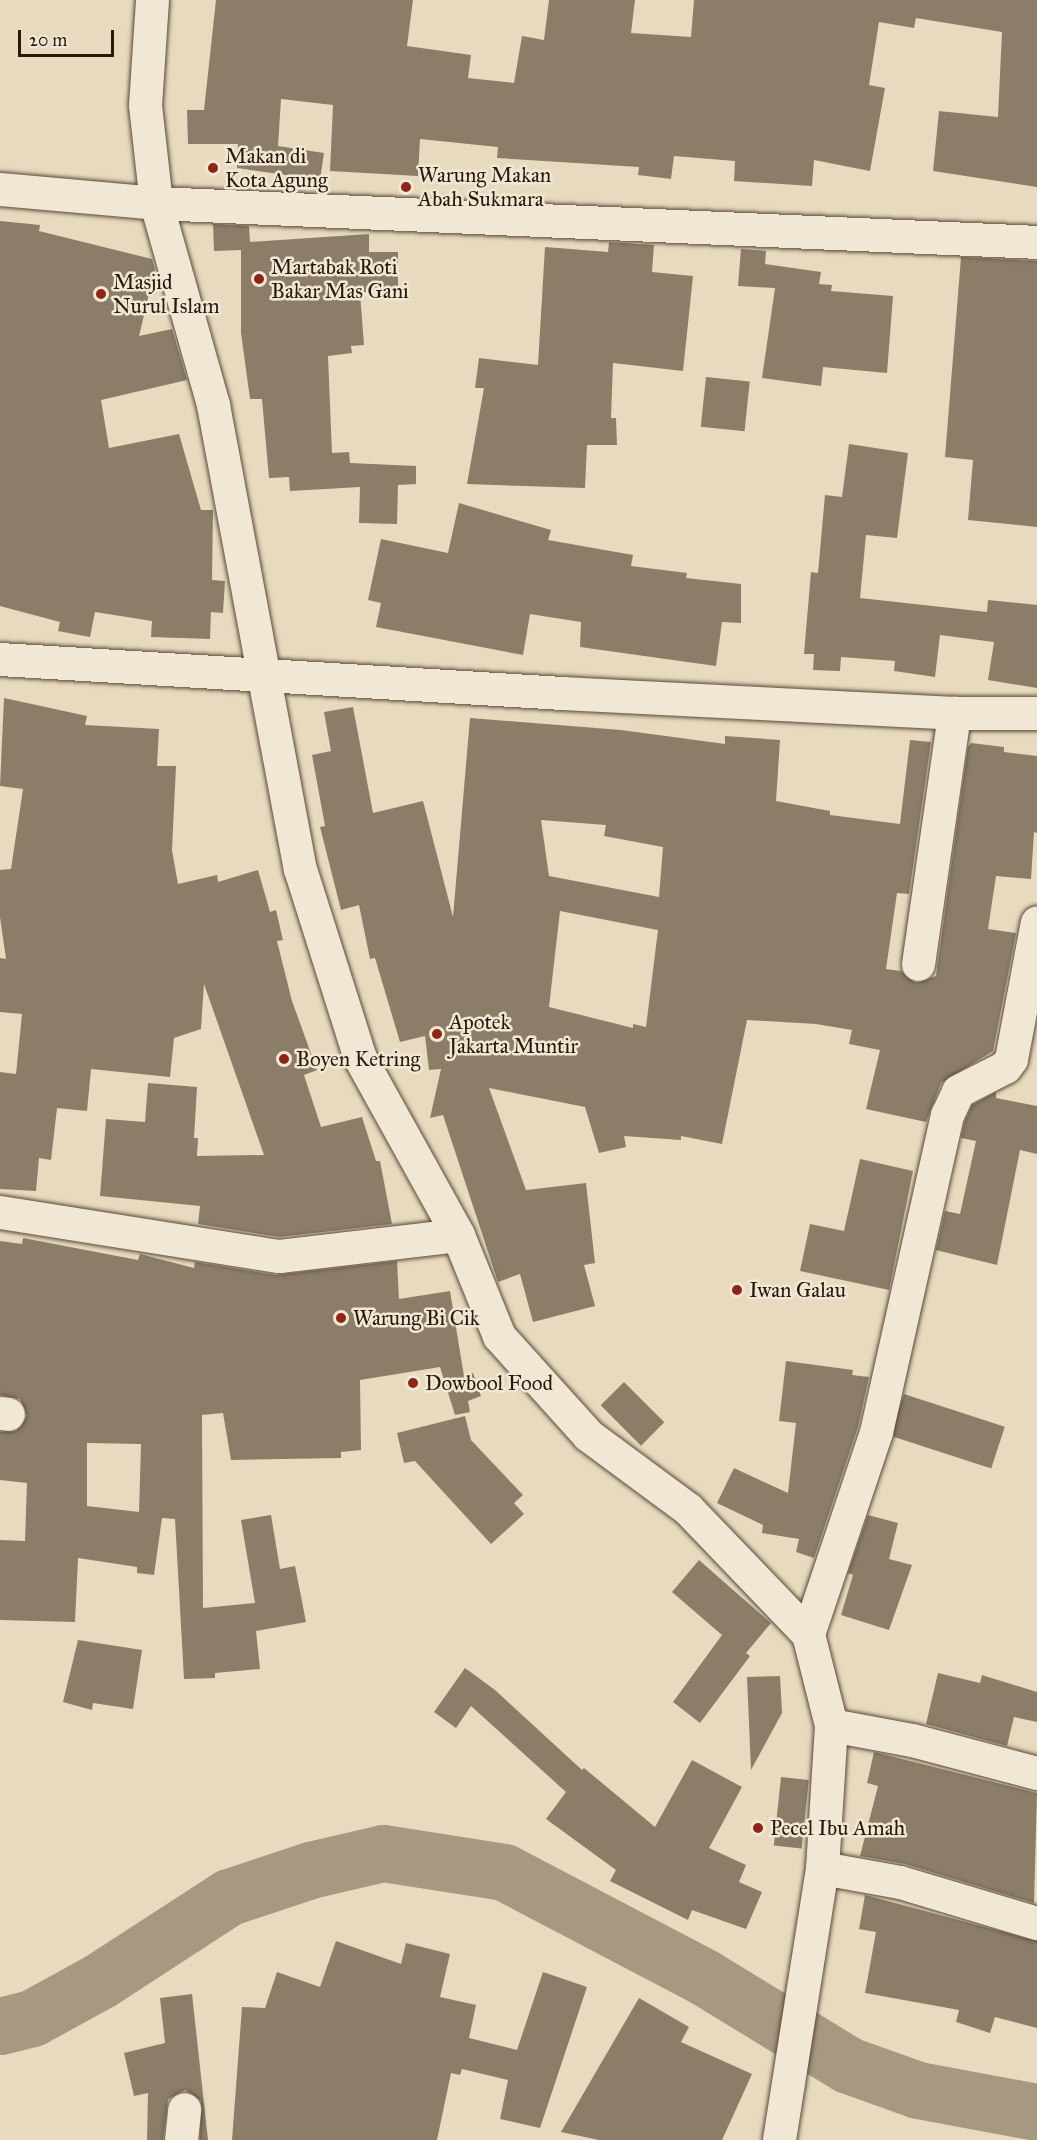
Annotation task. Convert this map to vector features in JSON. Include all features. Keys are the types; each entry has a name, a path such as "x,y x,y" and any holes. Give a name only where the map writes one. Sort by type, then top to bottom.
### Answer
{"street":[{"path":"152,0 145,105 156,203 213,405 261,675 300,868 360,1058 458,1235 499,1336 588,1435 688,1509 808,1634 831,1725 822,1868 779,2140"},
{"path":"0,189 156,203 1037,242"},
{"path":"0,659 954,713 1037,712"},
{"path":"918,964 954,713"},
{"path":"808,1634 876,1432 947,1115 958,1091 1005,1067 1011,1059 1037,922"},
{"path":"0,1212 279,1256 458,1235"},
{"path":"831,1725 912,1740 1037,1773"},
{"path":"822,1868 900,1882 1037,1923"}],"building":[{"path":"216,0 413,0 407,46 471,55 468,78 514,83 522,36 544,40 549,0 635,0 631,33 691,37 694,0 1037,0 1037,187 933,171 939,111 998,117 1002,32 916,18 914,28 879,22 869,85 885,88 870,171 814,160 812,186 734,181 735,161 674,156 671,179 638,175 639,167 497,158 498,147 420,139 418,176 330,171 333,105 281,99 278,146 324,153 320,180 237,168 238,144 188,144 187,110 204,110"},
{"path":"0,221 40,225 39,231 152,259 155,269 139,336 172,329 187,380 101,400 109,448 179,434 201,510 213,510 212,580 225,581 223,613 211,612 210,639 151,637 152,621 95,612 90,637 58,631 60,622 0,606"},
{"path":"213,224 249,226 250,242 369,234 369,252 398,252 398,289 360,293 364,345 351,346 352,353 328,356 332,453 349,452 350,463 416,466 416,484 398,485 397,524 359,523 360,487 290,491 289,477 269,478 262,399 250,399 241,333 241,250 214,251"},
{"path":"609,242 654,245 652,272 693,276 683,371 613,363 611,418 616,418 617,445 587,445 585,488 467,484 484,388 475,388 479,358 538,365 545,247 608,252"},
{"path":"741,249 766,251 765,264 821,272 819,284 832,285 831,291 893,296 887,373 823,367 821,386 762,378 775,288 738,286"},
{"path":"961,257 1037,261 1037,527 968,520 973,460 945,457"},
{"path":"706,377 750,382 745,431 701,427"},
{"path":"849,444 908,453 897,538 866,535 860,598 987,612 988,600 1037,605 1037,688 988,680 994,642 940,635 935,677 894,671 895,661 841,657 840,671 813,670 814,654 804,654 811,572 818,573 825,495 842,497"},
{"path":"459,503 551,530 548,540 633,555 631,566 687,573 686,578 741,584 741,623 722,622 716,666 580,647 581,622 530,614 523,655 376,627 381,603 368,600 381,539 448,553"},
{"path":"4,698 87,716 85,725 159,729 157,766 176,766 172,850 178,884 217,875 218,882 258,870 270,912 276,910 283,940 277,941 292,1001 317,1070 304,1075 321,1127 362,1117 376,1161 380,1161 392,1224 279,1237 198,1224 200,1206 100,1196 106,1119 145,1122 148,1083 197,1087 194,1138 198,1138 197,1156 264,1155 204,984 201,1029 174,1038 170,1077 91,1069 87,1111 57,1108 51,1160 39,1158 36,1191 0,1189 0,1072 16,1074 22,1014 0,1012 0,958 6,959 0,917 0,870 11,869 23,789 0,786"},
{"path":"353,707 373,813 423,801 453,917 470,718 621,730 725,744 725,736 780,740 776,801 830,811 830,815 900,824 910,740 931,742 909,894 897,893 886,969 901,971 916,983 936,976 968,747 971,743 1004,747 1004,752 1037,756 1037,833 1034,832 1031,879 996,876 988,929 1016,933 993,1051 941,1083 926,1122 866,1109 880,1050 849,1044 852,1030 816,1024 747,1020 722,1144 681,1136 681,1140 624,1136 626,1147 599,1153 585,1107 489,1088 526,1190 586,1183 595,1263 584,1265 595,1306 533,1322 520,1274 498,1282 443,1115 430,1118 441,1069 429,1070 425,1036 400,1042 375,958 370,959 359,905 341,910 320,827 325,826 312,755 331,751 324,712","holes":["541,820 606,825 604,836 663,847 659,897 549,876","560,911 658,930 646,1027 633,1024 633,1028 549,1007"]},
{"path":"996,1092 996,1098 1037,1106 1037,1154 1020,1150 997,1265 936,1250 945,1211 960,1214 976,1141 961,1138 965,1121 972,1105"},
{"path":"860,1159 913,1171 889,1290 800,1271 810,1224 844,1231"},
{"path":"23,1238 138,1260 140,1254 194,1268 195,1262 276,1275 397,1261 399,1299 450,1291 464,1376 473,1373 481,1396 468,1401 470,1412 455,1415 440,1367 360,1380 361,1450 341,1452 341,1458 231,1460 223,1413 202,1415 203,1608 255,1603 241,1520 271,1515 280,1569 295,1566 306,1622 256,1631 260,1669 215,1673 215,1678 184,1679 175,1519 162,1518 154,1575 137,1573 137,1567 78,1558 75,1622 0,1620 0,1540 25,1541 27,1483 0,1480 0,1432 16,1431 27,1416 20,1399 0,1395 0,1241 22,1244","holes":["87,1443 141,1444 139,1512 87,1506"]},
{"path":"786,1361 853,1370 852,1375 869,1377 858,1427 814,1558 796,1552 799,1539 762,1533 763,1525 717,1503 734,1468 788,1493 796,1423 779,1421"},
{"path":"624,1382 664,1422 641,1446 601,1405"},
{"path":"904,1394 1005,1427 991,1469 890,1436"},
{"path":"465,1416 471,1440 523,1495 514,1503 524,1514 491,1544 415,1461 404,1463 397,1433"},
{"path":"868,1515 898,1523 889,1559 912,1565 889,1630 841,1615 853,1575 848,1573"},
{"path":"699,1560 771,1623 746,1653 750,1656 700,1723 673,1702 722,1635 672,1592"},
{"path":"78,1640 142,1650 133,1709 93,1703 92,1710 63,1702"},
{"path":"465,1668 495,1690 582,1770 584,1768 655,1827 692,1760 742,1787 709,1848 746,1865 739,1882 762,1892 746,1929 692,1910 688,1920 610,1881 616,1870 546,1819 566,1792 471,1706 456,1728 434,1712"},
{"path":"938,1673 980,1683 982,1675 1037,1692 1037,1722 1014,1717 1007,1746 926,1724"},
{"path":"780,1676 782,1713 751,1770 747,1677"},
{"path":"874,1752 1037,1793 1034,1903 905,1864 860,1856 878,1786 867,1783"},
{"path":"781,1777 809,1780 802,1849 774,1846"},
{"path":"865,1895 1037,1941 1037,2028 995,2017 990,2033 956,2022 959,2010 865,1993 876,1932 859,1929"},
{"path":"336,1941 401,1964 406,1943 450,1954 440,1997 476,2005 469,2038 517,2050 543,1972 587,1987 540,2128 500,2119 508,2080 462,2069 460,2075 451,2073 437,2140 232,2140 242,2007 265,2008 277,1972 320,1987"},
{"path":"192,1994 208,2140 200,2140 201,2101 185,2090 168,2099 163,2140 147,2140 148,2093 134,2096 124,2053 165,2043 160,1998"},
{"path":"639,1998 689,2027 681,2042 752,2074 722,2140 599,2140 561,2132"}],"waterway":[{"path":"0,2026 32,2018 101,1980 229,1897 310,1870 383,1853 504,1872 704,1977 848,2065 918,2090 1037,2112"}],"place":[{"name":"Makan di Kota Agung","path":"213,168"},
{"name":"Warung Makan Abah Sukmara","path":"406,187"},
{"name":"Martabak Roti Bakar Mas Gani","path":"259,279"},
{"name":"Masjid Nurul Islam","path":"101,294"},
{"name":"Apotek Jakarta Muntir","path":"437,1034"},
{"name":"Boyen Ketring","path":"284,1059"},
{"name":"Iwan Galau","path":"737,1290"},
{"name":"Warung Bi Cik","path":"341,1318"},
{"name":"Dowbool Food","path":"413,1383"},
{"name":"Pecel Ibu Amah","path":"758,1828"}]}
